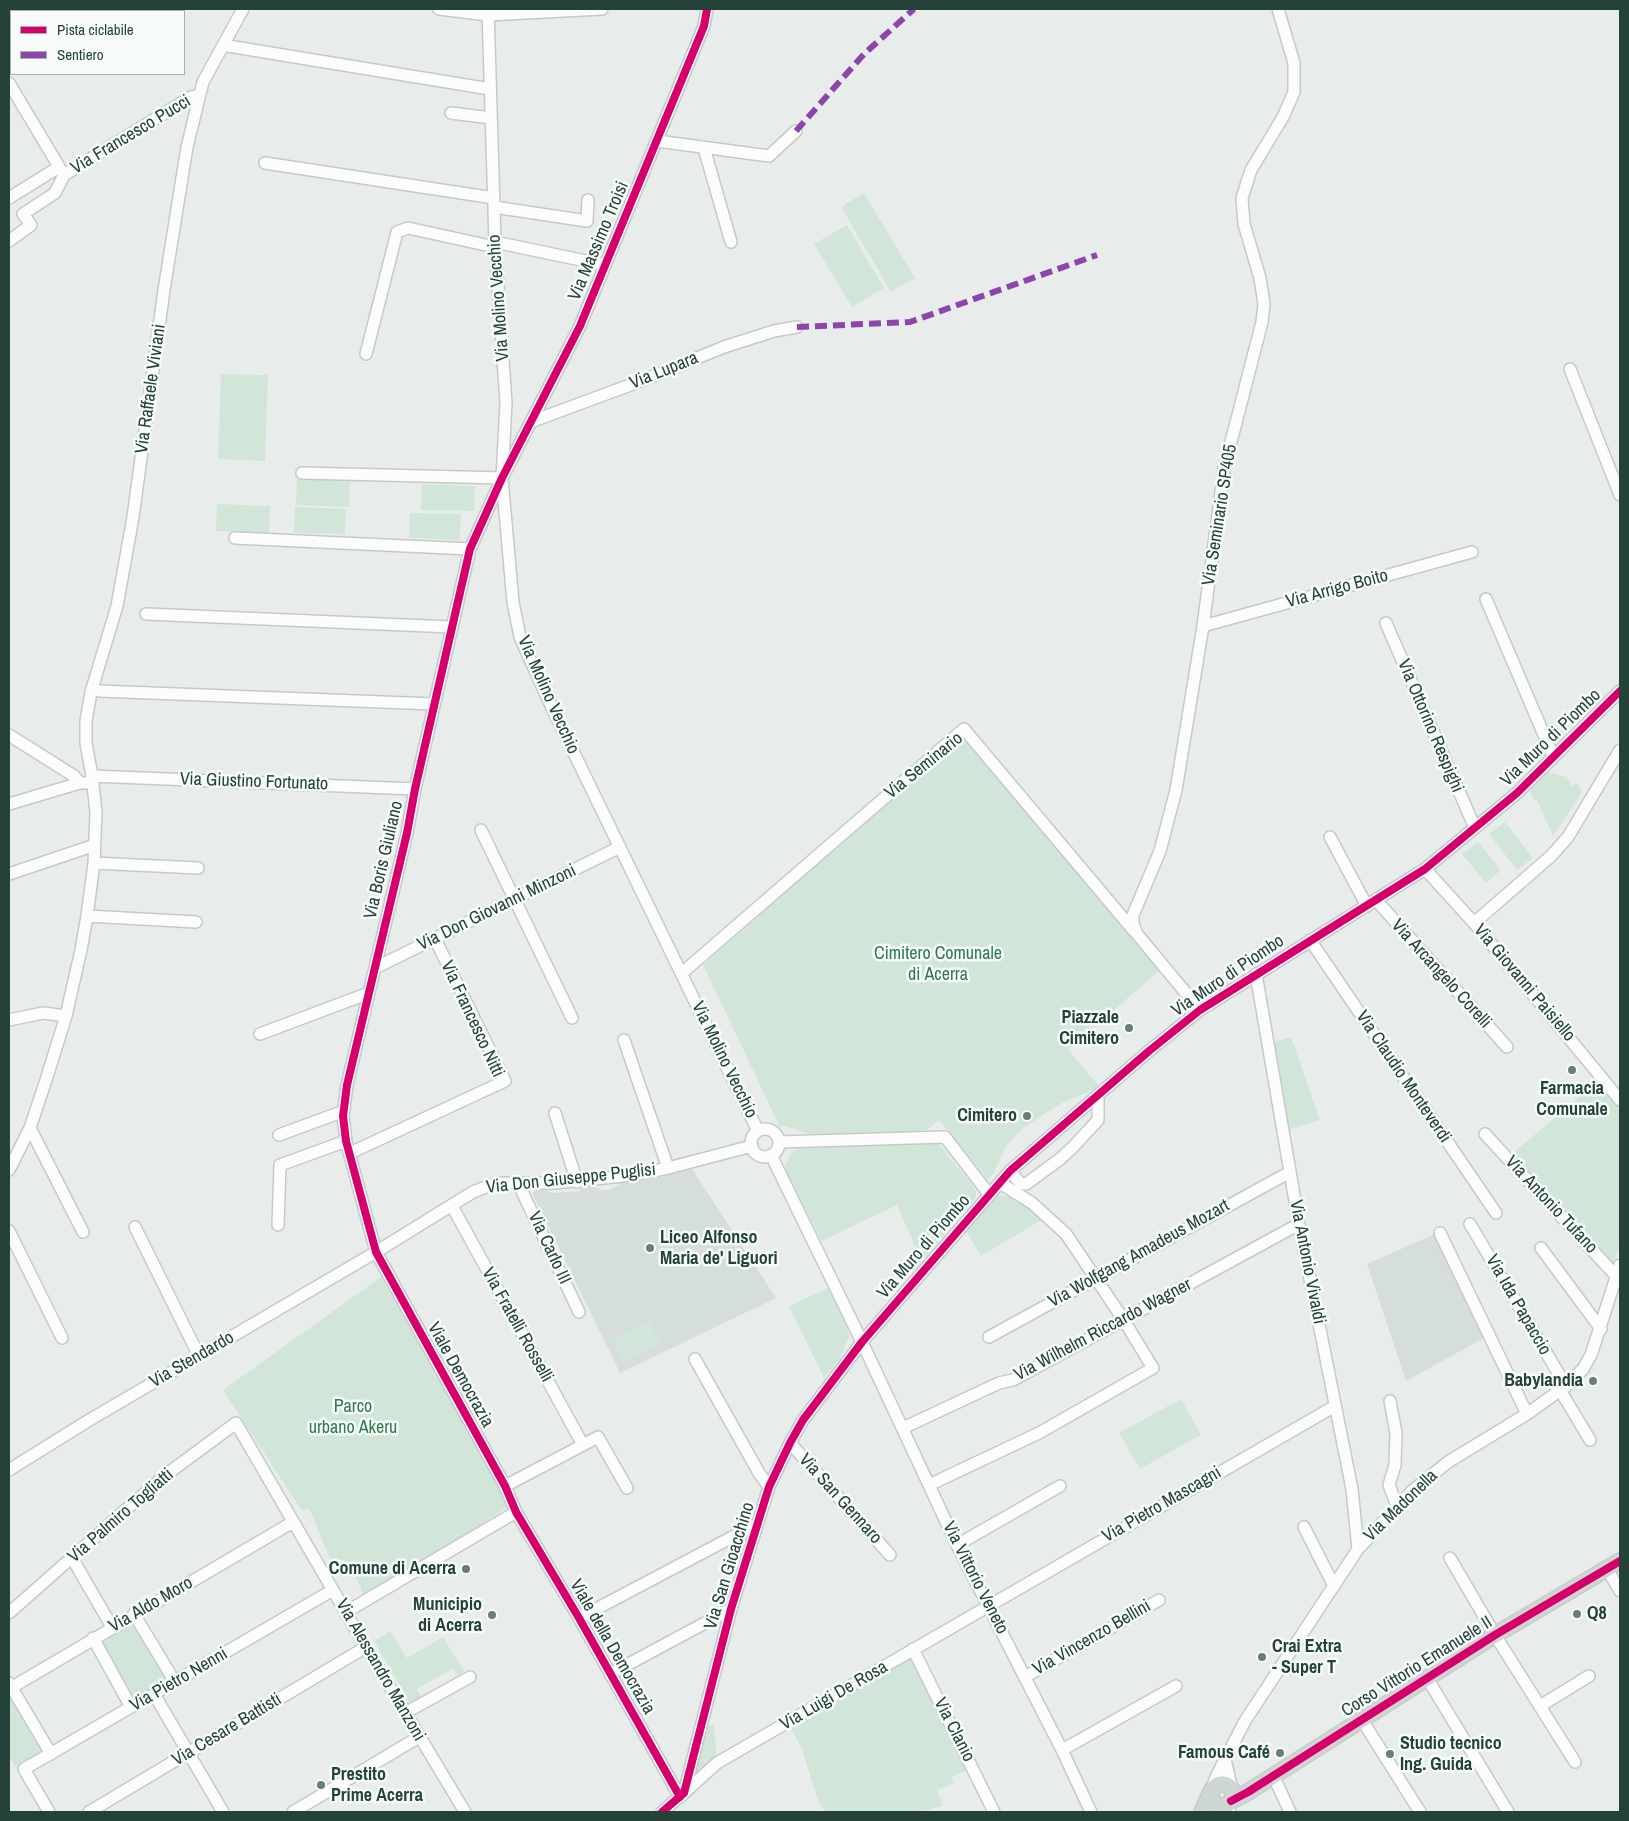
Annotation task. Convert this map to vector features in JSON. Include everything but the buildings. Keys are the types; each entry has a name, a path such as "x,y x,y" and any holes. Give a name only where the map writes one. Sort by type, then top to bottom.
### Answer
{"main road":[{"name":"Corso Vittorio Emanuele II","path":"1223,1797 1268,1779 1495,1635 1620,1561"},
{"path":"1202,1812 1223,1797"}],"street":[{"name":"Via Raffaele Viviani","path":"9,1170 30,1128 66,1016 88,916 94,863 96,812 93,780 86,743 86,721 91,692 117,606 133,518 187,146 203,82 242,9"},
{"path":"439,9 488,12 602,9"},
{"name":"Via Massimo Troisi","path":"502,478 533,421 580,326 704,26 707,9"},
{"name":"Via Seminario SP405","path":"1137,934 1133,924 1133,915 1160,851 1176,790 1203,626 1224,470 1262,322 1264,304 1260,278 1244,224 1242,198 1251,170 1283,117 1294,92 1294,63 1278,9"},
{"name":"Via Molino Vecchio","path":"488,12 495,244 506,403 502,478 513,602 520,637 758,1131"},
{"path":"228,46 490,89"},
{"name":"Via Francesco Pucci","path":"9,82 62,171 55,193 24,214 31,225 9,241"},
{"name":"Via Francesco Pucci","path":"9,198 62,171 191,97 199,95"},
{"path":"451,113 491,118"},
{"path":"657,141 769,156 796,131"},
{"path":"704,148 731,242"},
{"path":"265,164 494,203 587,221 588,200"},
{"path":"366,354 398,232 408,228 600,264"},
{"name":"Via Lupara","path":"533,421 641,381 724,347 774,331 797,327"},
{"path":"1570,369 1620,495"},
{"path":"302,473 502,478"},
{"name":"Via Boris Giuliano","path":"376,1252 346,1141 344,1111 347,1085 407,833 415,789 470,549 502,478"},
{"path":"235,538 470,549"},
{"name":"Via Arrigo Boito","path":"1203,626 1472,552"},
{"path":"1486,599 1553,756"},
{"path":"146,614 452,627"},
{"name":"Via Ottorino Respighi","path":"1386,623 1475,828"},
{"path":"99,691 434,704"},
{"name":"Via Muro di Piombo","path":"862,1342 1010,1171 1200,1010 1425,869 1517,793 1620,691"},
{"name":"Via Seminario","path":"682,973 964,729 1137,934"},
{"path":"9,735 74,776 80,783"},
{"path":"1474,923 1537,868 1568,837 1620,750"},
{"name":"Via Giustino Fortunato","path":"9,804 93,780 415,789"},
{"path":"481,830 572,1018"},
{"name":"Via Arcangelo Corelli","path":"1330,838 1371,903 1507,1047"},
{"path":"9,874 95,845"},
{"name":"Via Don Giovanni Minzoni","path":"375,968 620,847"},
{"path":"94,863 198,868"},
{"name":"Via Giovanni Paisiello","path":"1425,869 1474,923 1620,1100"},
{"path":"88,916 196,922"},
{"path":"1137,934 1200,1010"},
{"name":"Via Francesco Nitti","path":"350,1153 505,1081 434,939"},
{"name":"Via Claudio Monteverdi","path":"1310,940 1496,1213"},
{"name":"Via Antonio Vivaldi","path":"1256,974 1299,1224 1352,1489 1358,1549"},
{"path":"260,1034 369,993"},
{"path":"9,1020 43,1013 66,1016"},
{"path":"624,1040 668,1168"},
{"path":"1010,1171 1021,1184 1026,1184 1060,1159 1098,1120 1098,1097"},
{"path":"279,1135 344,1111"},
{"path":"555,1113 577,1182"},
{"path":"30,1128 83,1232"},
{"path":"763,1129 771,1131 778,1137 779,1142 776,1150 771,1155 760,1156 753,1150 752,1146 753,1137 758,1131 763,1129"},
{"name":"Via Antonio Tufano","path":"1485,1134 1619,1276"},
{"path":"779,1142 945,1137 989,1194"},
{"path":"278,1225 280,1165 346,1141"},
{"name":"Via Don Giuseppe Puglisi","path":"376,1252 473,1192 490,1185 577,1182 634,1175 752,1146"},
{"path":"771,1155 862,1342"},
{"name":"Via Wolfgang Amadeus Mozart","path":"989,1337 1095,1277 1290,1172"},
{"name":"Via Carlo III","path":"518,1183 579,1312"},
{"path":"929,1485 1039,1433 1153,1368 1123,1319 1066,1234 1032,1203 1000,1183"},
{"name":"Via Fratelli Rosselli","path":"452,1206 583,1445"},
{"name":"Via Wilhelm Riccardo Wagner","path":"903,1428 999,1384 1013,1380 1299,1224"},
{"name":"Via Ida Papaccio","path":"1470,1224 1563,1388 1590,1440"},
{"path":"135,1227 199,1356"},
{"path":"9,1230 62,1338"},
{"path":"1440,1233 1527,1414"},
{"path":"1541,1248 1600,1329"},
{"name":"Via Stendardo","path":"9,1470 86,1422 376,1252"},
{"name":"Viale Democrazia","path":"376,1252 505,1486 516,1512"},
{"name":"Via Madonella","path":"1223,1797 1225,1759 1245,1721 1358,1549 1412,1491 1448,1462 1527,1414 1563,1388 1582,1369 1591,1355 1619,1276 1620,1265"},
{"name":"Via Vittorio Veneto","path":"862,1342 957,1545 1062,1750 1091,1812"},
{"name":"Via San Gioacchino","path":"682,1795 731,1609 769,1487 803,1420 862,1342"},
{"path":"695,1359 759,1473 769,1487"},
{"path":"1390,1401 1396,1433 1395,1465 1390,1485 1397,1506"},
{"name":"Via Pietro Mascagni","path":"989,1605 1335,1406"},
{"name":"Via Alessandro Manzoni","path":"236,1423 366,1647 465,1812"},
{"name":"Via Palmiro Togliatti","path":"9,1614 163,1477 236,1423"},
{"path":"505,1486 598,1437 627,1488"},
{"name":"Via San Gennaro","path":"790,1443 890,1555"},
{"path":"957,1545 1060,1486"},
{"path":"346,1612 516,1512"},
{"name":"Viale della Democrazia","path":"516,1512 682,1795"},
{"name":"Via Aldo Moro","path":"10,1686 293,1522"},
{"path":"579,1618 757,1524"},
{"path":"1304,1527 1334,1586"},
{"path":"72,1558 112,1627"},
{"path":"1450,1558 1495,1635 1575,1762"},
{"path":"1607,1570 1620,1591"},
{"name":"Via Pietro Nenni","path":"49,1812 24,1769 333,1590"},
{"name":"Via Vincenzo Bellini","path":"1025,1677 1159,1600"},
{"name":"Via Luigi De Rosa","path":"682,1795 718,1763 989,1605"},
{"path":"610,1674 731,1609"},
{"path":"134,1614 175,1682"},
{"path":"93,1638 131,1707"},
{"name":"Via Cesare Battisti","path":"88,1812 366,1647"},
{"name":"Via Clanio","path":"913,1649 994,1812"},
{"path":"1540,1706 1589,1676"},
{"path":"405,1713 470,1677"},
{"path":"1427,1678 1508,1812"},
{"path":"10,1686 51,1754"},
{"path":"1062,1750 1176,1686"},
{"path":"154,1694 224,1812"},
{"path":"1362,1720 1420,1812"},
{"path":"293,1812 419,1737"},
{"path":"1223,1797 1226,1769 1225,1759"},
{"path":"1268,1779 1290,1812"},
{"path":"664,1812 682,1795"}],"shaded area":[{"name":"Liceo Alfonso Maria de' Liguori","path":"692,1169 776,1298 620,1373 532,1193 537,1188 545,1189 551,1193 579,1191 583,1186 610,1190 621,1183"},
{"path":"1435,1234 1484,1338 1406,1381 1367,1264"}],"green space":[{"path":"864,193 915,278 891,292 841,207"},
{"path":"847,225 884,288 852,307 814,244"},
{"path":"221,374 268,375 265,461 218,459"},
{"path":"297,479 350,481 349,507 296,505"},
{"path":"422,484 475,486 474,511 421,510"},
{"path":"217,504 270,506 269,533 216,531"},
{"path":"295,507 346,509 345,534 294,533"},
{"path":"410,513 461,514 460,540 409,538"},
{"name":"Cimitero Comunale di Acerra","path":"963,735 1159,971 1068,1050 1100,1087 1062,1103 1023,1128 1005,1147 994,1173 988,1179 939,1120 927,1130 890,1134 810,1134 784,1126 780,1127 703,965"},
{"path":"1547,772 1567,777 1571,786 1578,783 1582,792 1553,836 1537,800 1534,801 1530,789"},
{"path":"1505,822 1533,858 1517,870 1489,834"},
{"path":"1478,842 1501,870 1486,883 1462,854"},
{"path":"1291,1037 1320,1120 1287,1130 1271,1043"},
{"path":"1598,1081 1620,1109 1620,1241 1614,1264 1512,1154"},
{"path":"938,1143 972,1185 976,1191 976,1197 922,1261 897,1205 822,1241 785,1170 786,1163 792,1152 804,1146"},
{"path":"997,1196 1011,1196 1045,1218 981,1256 966,1231"},
{"name":"Parco urbano Akeru","path":"381,1277 510,1505 366,1600 351,1567 342,1559 332,1564 309,1508 302,1511 223,1390"},
{"path":"828,1288 847,1326 849,1336 840,1358 824,1378 789,1306"},
{"path":"649,1322 660,1343 623,1361 613,1339"},
{"path":"1181,1399 1201,1435 1140,1469 1119,1433"},
{"path":"132,1618 169,1679 133,1700 97,1639"},
{"path":"390,1631 407,1658 443,1637 464,1671 458,1676 453,1668 417,1689 421,1697 410,1703 374,1641"},
{"path":"911,1657 968,1770 951,1777 954,1783 937,1790 943,1806 919,1812 825,1812 819,1803 801,1747 790,1727"},
{"path":"10,1693 42,1751 15,1767 9,1756"},
{"path":"714,1725 717,1763 684,1793 701,1727"}],"marked path":[{"path":"796,131 865,53 914,9"},
{"path":"797,327 910,322 1097,255"}],"cycle path":[{"path":"680,1797 579,1618 516,1512 505,1486 376,1252 346,1141 343,1116 347,1085 407,833 415,789 470,549 502,478 580,326 704,26 707,9"},
{"path":"662,1812 684,1793 731,1609 769,1487 803,1420 862,1342 1010,1171 1149,1051 1200,1010 1425,869 1517,793 1620,691"},
{"path":"1231,1801 1495,1635 1620,1561"}],"place":[{"name":"Piazzale Cimitero","path":"1129,1028"},
{"name":"Farmacia Comunale","path":"1572,1070"},
{"name":"Cimitero","path":"1027,1116"},
{"name":"Liceo Alfonso Maria de' Liguori","path":"650,1248"},
{"name":"Babylandia","path":"1593,1381"},
{"name":"Comune di Acerra","path":"466,1569"},
{"name":"Q8","path":"1577,1614"},
{"name":"Municipio di Acerra","path":"492,1615"},
{"name":"Crai Extra - Super T","path":"1262,1657"},
{"name":"Famous Café","path":"1280,1753"},
{"name":"Studio tecnico Ing. Guida","path":"1390,1754"},
{"name":"Prestito Prime Acerra","path":"321,1785"}]}
